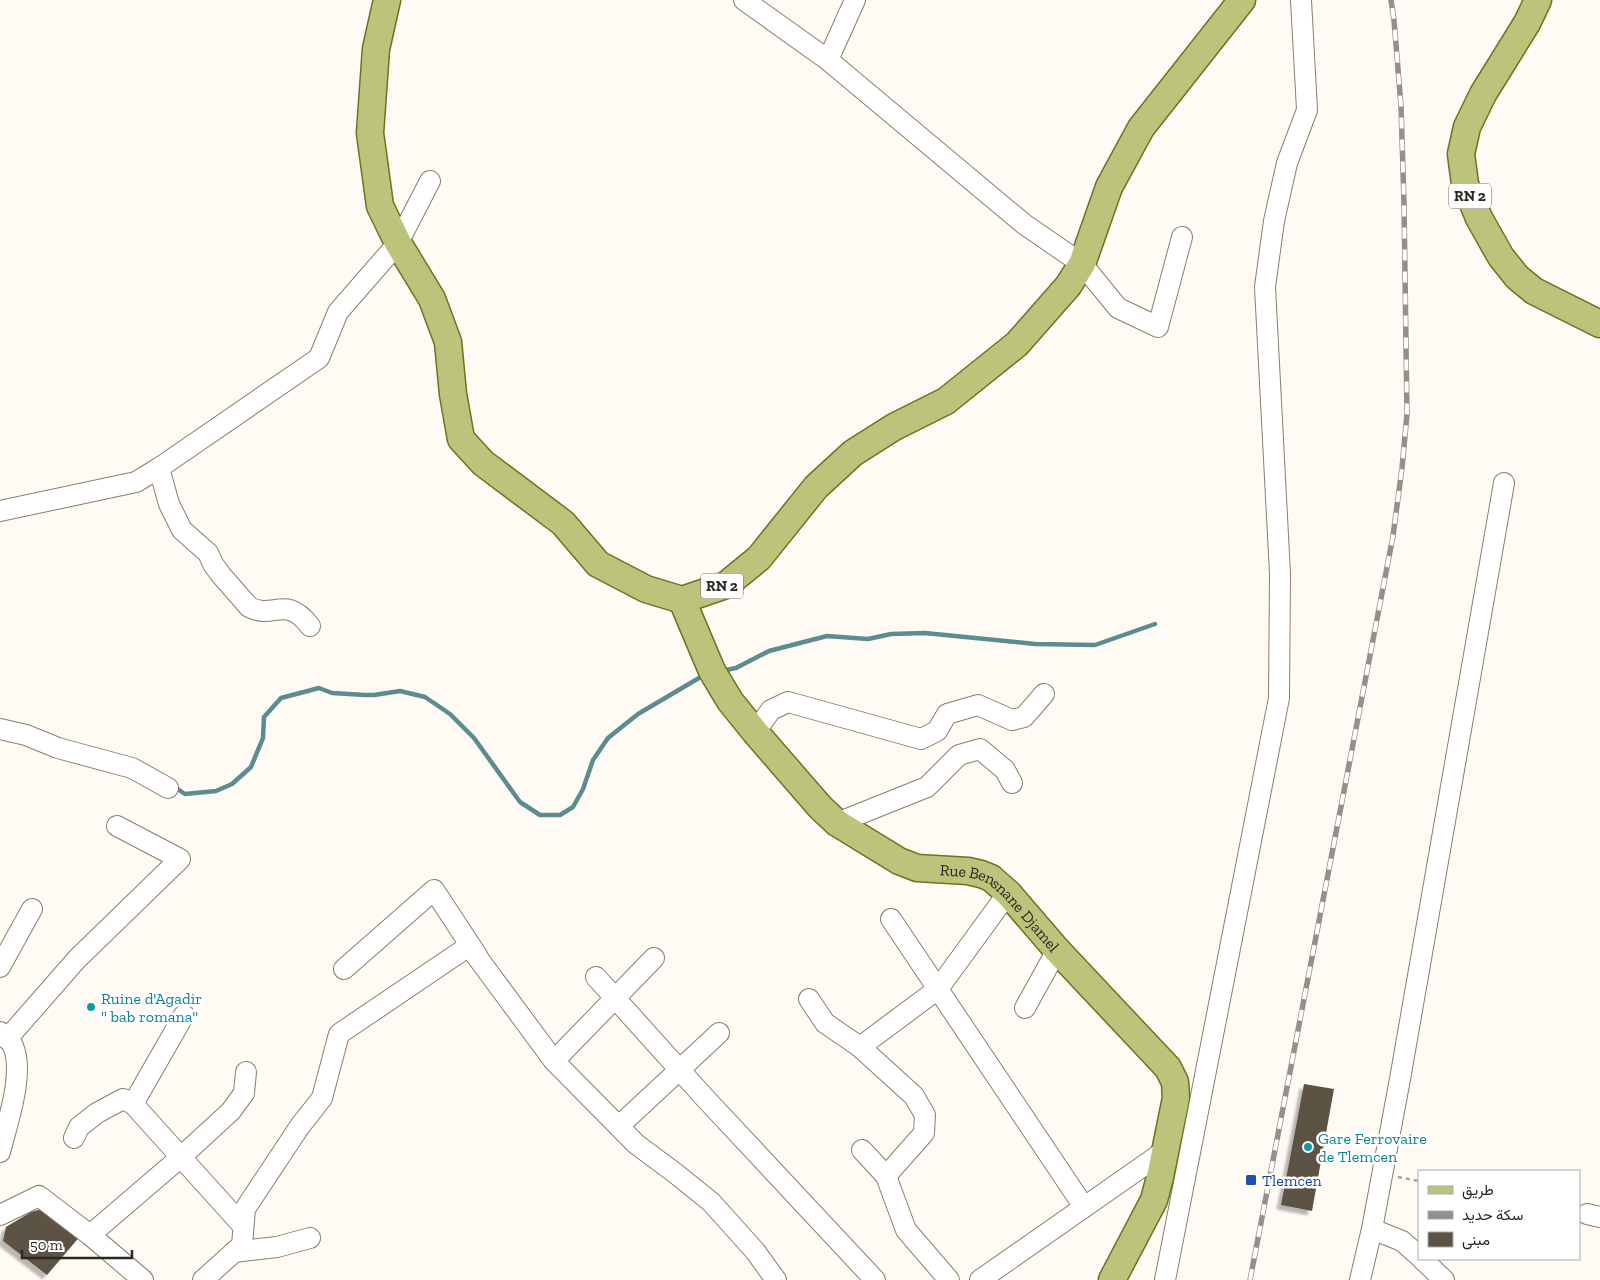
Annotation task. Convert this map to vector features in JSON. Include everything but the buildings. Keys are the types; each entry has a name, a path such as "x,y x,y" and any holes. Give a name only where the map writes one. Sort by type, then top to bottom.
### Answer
{"main road":[{"name":"RN 2","path":"387,0 376,49 370,132 380,206 398,243 432,299 448,342 453,394 461,439 483,463 563,523 598,564 646,589 682,600 726,585 759,558 816,487 853,453 894,427 946,401 1017,344 1068,286 1082,264 1109,187 1141,128 1236,5"},
{"name":"RN 2","path":"1538,0 1527,12 1467,127 1461,154 1465,184 1479,218 1501,257 1517,277 1534,291 1600,324"},
{"name":"Rue Bensnane Djamel","path":"682,600 712,671 730,701 820,808 837,823 908,865 917,868 968,871 991,878 1008,893 1057,950 1168,1068 1174,1082 1176,1098 1154,1200 1112,1280"}],"street":[{"path":"744,0 828,60 1024,224 1082,264 1118,308 1158,327 1182,237"},
{"path":"828,60 855,0"},
{"path":"1165,1280 1279,698 1280,574 1265,287 1274,221 1287,163 1307,110 1301,0"},
{"path":"0,511 136,482 319,358 338,312 398,243 430,181"},
{"path":"159,468 168,504 182,530 208,552 213,564 221,575 249,607 259,611 279,608 290,609 303,616 310,626"},
{"path":"1360,1280 1372,1229 1400,1079 1504,483"},
{"path":"755,732 771,710 788,702 921,740 937,730 947,714 978,705 1012,720 1024,717 1044,694"},
{"path":"0,729 26,735 58,748 132,768 168,788"},
{"path":"837,823 928,787 959,755 980,749 1004,770 1012,782"},
{"path":"0,1152 12,1106 18,1067 13,1045 3,1035 77,959 180,859 117,826"},
{"path":"344,969 434,890 480,960"},
{"path":"860,1046 938,989 1008,893"},
{"path":"0,966 32,910"},
{"path":"891,919 1084,1207"},
{"path":"203,1280 242,1245 245,1209 300,1126 322,1098 339,1034 469,946 554,1061 636,1144 711,1202 755,1251 776,1280"},
{"path":"1025,1008 1057,950"},
{"path":"554,1061 654,958"},
{"path":"596,976 679,1069 876,1280"},
{"path":"809,999 825,1023 860,1046 914,1096 925,1115 924,1134 886,1176"},
{"path":"134,1104 184,1015"},
{"path":"619,1126 720,1033"},
{"path":"90,1235 181,1157 231,1111 244,1093 246,1072"},
{"path":"74,1138 79,1127 97,1113 123,1100 134,1104 243,1226"},
{"path":"862,1150 886,1176 906,1230 949,1280"},
{"path":"980,1280 1166,1150"},
{"path":"0,1215 39,1196 90,1235 143,1280"},
{"path":"1372,1229 1402,1241 1418,1255"},
{"path":"234,1252 277,1247 310,1238"},
{"path":"1423,1260 1444,1280"}],"waterway":[{"path":"726,670 736,668 769,651 827,636 868,639 891,634 925,633 1035,644 1095,645 1155,624"},
{"path":"173,786 185,794 216,791 232,784 251,767 263,738 264,717 281,698 319,688 332,693 365,695 400,691 425,697 450,714 474,738 520,802 540,815 560,815 573,807 583,789 593,760 608,738 638,714 699,678"}],"railway":[{"path":"1250,1280 1393,536 1402,468 1407,414 1404,203 1401,106 1391,0"}],"place":[{"name":"Ruine d'Agadir \" bab romana\"","path":"91,1007"},
{"name":"Gare Ferrovaire de Tlemcen","path":"1308,1147"},
{"name":"Tlemcen","path":"1251,1180"}]}
